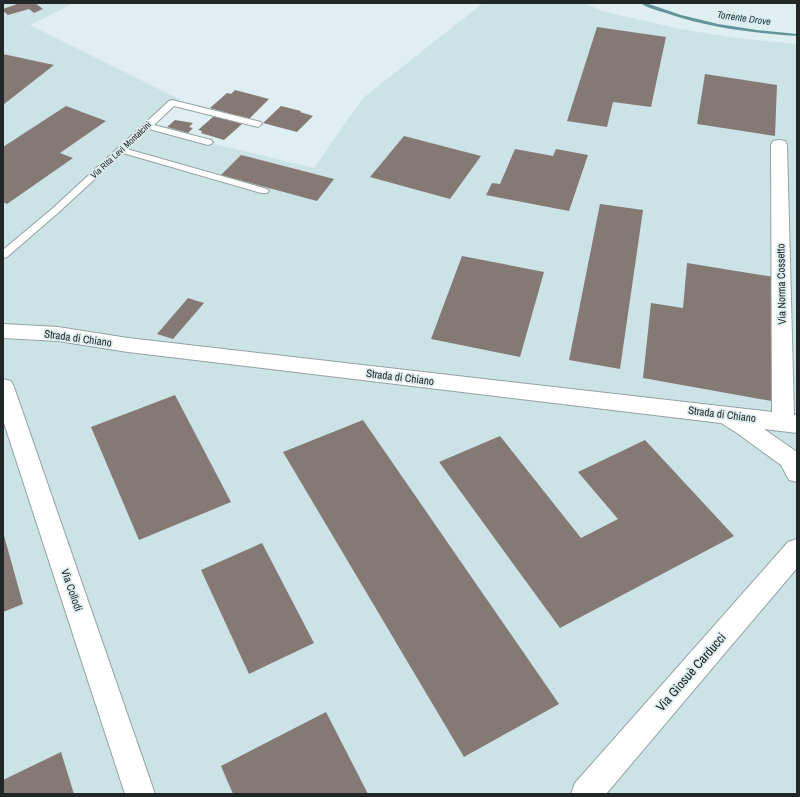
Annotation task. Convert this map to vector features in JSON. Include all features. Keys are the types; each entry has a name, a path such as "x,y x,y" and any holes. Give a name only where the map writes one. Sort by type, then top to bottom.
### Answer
{"street":[{"name":"Via Norma Cossetto","path":"779,145 790,423"},
{"name":"Strada di Chiano","path":"3,331 58,334 128,345 790,423"},
{"name":"Via Collodi","path":"3,387 140,794"},
{"path":"722,414 745,427 789,459 797,473"},
{"name":"Via Giosuè Carducci","path":"586,794 797,550"}],"lane":[{"name":"Via Rita Levi Montalcini","path":"3,255 47,218 172,103 258,124"},
{"path":"148,126 208,142"},
{"path":"121,150 264,191"}],"shaded area":[{"path":"3,3 74,3 30,25 179,99 152,129 314,168 363,98 483,3 584,3 602,11 680,29 735,38 797,44 797,794 3,794"}],"building":[{"path":"20,3 35,3 43,9 34,13 29,9 8,15 3,11 3,9"},
{"path":"597,27 666,37 651,107 613,102 607,127 567,121"},
{"path":"3,54 54,65 3,105"},
{"path":"705,74 777,85 775,136 697,124"},
{"path":"235,90 269,99 249,119 210,108 227,93 231,94"},
{"path":"66,106 106,121 60,153 73,158 7,204 3,202 3,147"},
{"path":"281,106 313,116 297,132 263,123"},
{"path":"214,116 242,124 224,140 201,133 202,131 198,130"},
{"path":"175,120 193,123 189,127 193,128 188,133 167,127"},
{"path":"404,136 481,156 450,199 370,177"},
{"path":"515,149 553,156 556,149 588,155 569,211 486,195 492,183 500,184"},
{"path":"241,155 334,179 317,201 221,175"},
{"path":"600,204 643,210 620,369 569,360"},
{"path":"462,256 544,272 520,357 431,339"},
{"path":"687,263 774,277 777,402 643,378 651,303 683,308"},
{"path":"188,298 204,303 173,339 157,334"},
{"path":"175,395 231,502 139,540 91,427"},
{"path":"363,420 559,704 464,757 283,452"},
{"path":"500,436 581,538 618,519 578,472 645,440 734,536 560,628 439,462"},
{"path":"3,532 23,604 3,612"},
{"path":"262,543 314,643 249,674 201,570"},
{"path":"326,712 368,794 233,794 221,766"},
{"path":"61,752 74,794 3,794 3,780"}],"waterway":[{"name":"Torrente Drove","path":"642,3 679,16 718,25 738,29 797,35"}]}
